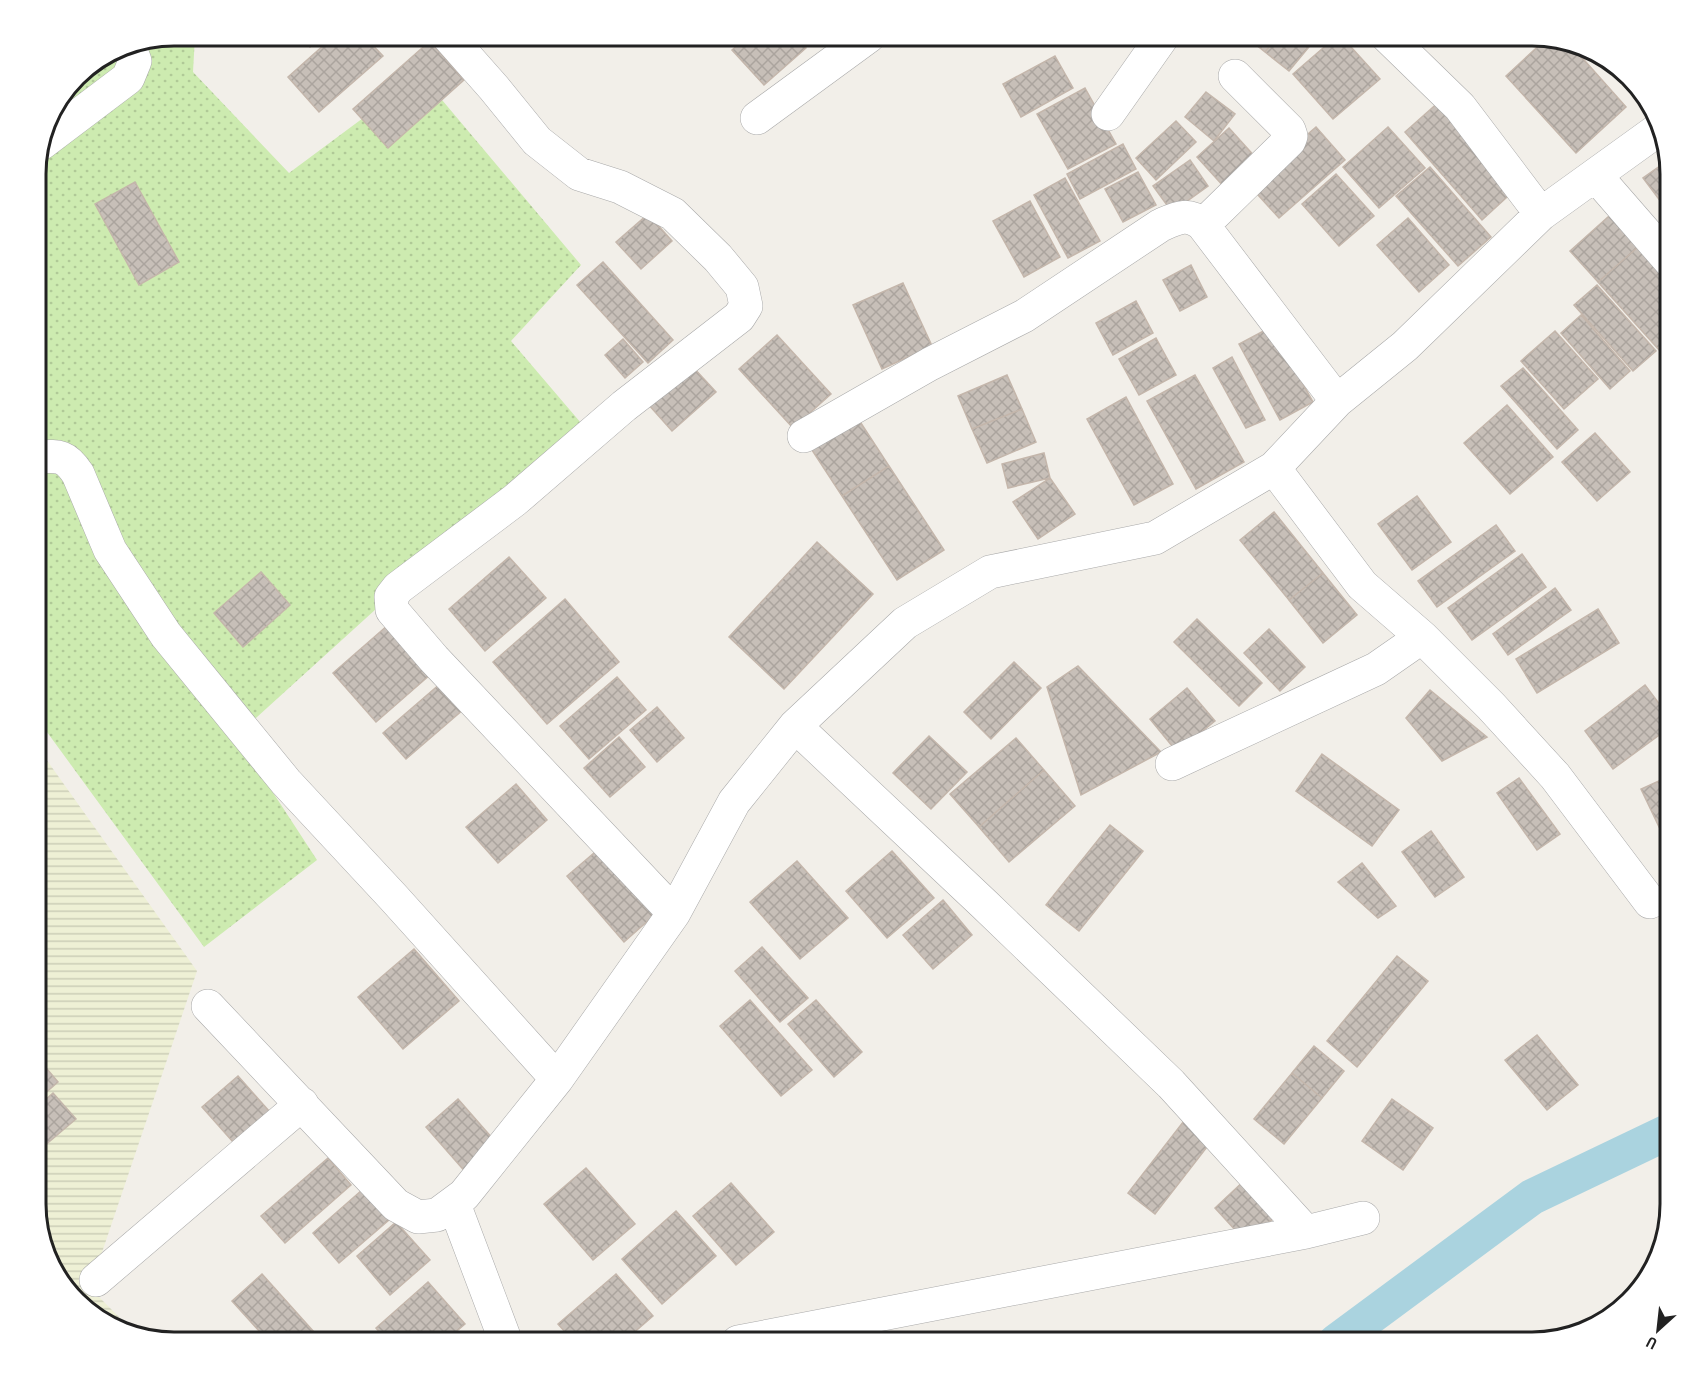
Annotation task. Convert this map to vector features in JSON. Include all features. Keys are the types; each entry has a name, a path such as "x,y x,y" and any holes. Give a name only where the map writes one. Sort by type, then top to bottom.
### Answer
{"street":[{"path":"757,118 854,46"},
{"path":"1108,114 1156,46"},
{"path":"1397,46 1460,107 1541,214"},
{"path":"458,47 495,88 537,141 579,174 620,188 673,213 718,258 742,287 746,306 739,316 624,406 515,500 398,588 391,597 392,610 434,659 674,913"},
{"path":"53,134 128,78 135,61 132,54"},
{"path":"1203,225 1289,141 1291,136 1289,130 1235,76"},
{"path":"208,1006 396,1205 418,1217 437,1215 464,1195 557,1079 674,913 734,802 795,726 905,622 990,572 1155,538 1274,468 1337,401 1405,346 1541,214 1653,134"},
{"path":"1596,176 1660,250"},
{"path":"804,436 930,364 1024,316 1161,225 1183,216 1194,218 1203,225 1337,401"},
{"path":"47,457 60,456 70,462 78,474 110,550 166,635 285,782 393,897 557,1079"},
{"path":"1274,468 1362,585 1422,637 1556,776 1650,902"},
{"path":"1172,764 1376,669 1422,637"},
{"path":"795,726 1171,1084 1306,1232"},
{"path":"96,1280 189,1198 302,1104"},
{"path":"454,1204 502,1332"},
{"path":"790,1332 1306,1232 1363,1218"}],"green space":[{"path":"167,47 194,47 193,72 289,173 421,75 581,265 511,341 581,423 236,736 317,860 204,947 47,732 48,158 60,118 78,90 90,78 118,60 134,53"},
{"path":"47,760 197,971 90,1288 122,1320 90,1300 73,1281 53,1244 48,1220"}],"building":[{"path":"1258,46 1270,46 1265,52"},
{"path":"1270,46 1310,46 1289,71 1265,52"},
{"path":"1325,46 1350,46 1380,79 1333,119 1293,74"},
{"path":"322,47 374,47 383,56 319,112 288,77"},
{"path":"423,47 435,47 464,80 388,148 353,109"},
{"path":"736,47 806,48 764,85 732,50"},
{"path":"1538,47 1572,53 1581,57 1626,107 1576,153 1506,76"},
{"path":"1055,56 1073,88 1021,117 1003,84"},
{"path":"1085,88 1116,144 1068,169 1037,114"},
{"path":"1206,92 1235,114 1214,141 1185,117"},
{"path":"1441,100 1518,187 1482,220 1405,132"},
{"path":"1176,121 1196,142 1156,180 1136,158"},
{"path":"1316,127 1345,160 1279,218 1249,185"},
{"path":"1388,127 1425,168 1379,208 1343,167"},
{"path":"1229,128 1257,159 1225,188 1197,157"},
{"path":"1123,144 1136,169 1080,199 1067,174"},
{"path":"1190,160 1208,186 1172,212 1153,186"},
{"path":"1430,167 1491,237 1458,266 1396,196"},
{"path":"1659,167 1660,201 1643,178"},
{"path":"1138,172 1156,205 1123,222 1105,189"},
{"path":"1336,174 1374,216 1339,246 1302,204"},
{"path":"1065,178 1100,241 1068,258 1034,195"},
{"path":"135,182 179,262 139,285 95,204"},
{"path":"1030,201 1060,257 1024,277 993,221"},
{"path":"1618,208 1646,240 1598,282 1570,251"},
{"path":"648,214 672,241 641,269 616,242"},
{"path":"1408,218 1449,265 1419,292 1377,245"},
{"path":"1646,240 1660,255 1660,351 1598,282"},
{"path":"603,262 673,340 648,363 577,285"},
{"path":"1191,265 1207,297 1180,311 1163,280"},
{"path":"903,283 932,346 882,369 853,305"},
{"path":"1597,285 1656,351 1633,371 1574,305"},
{"path":"1136,301 1153,333 1113,355 1096,323"},
{"path":"1581,315 1630,371 1610,389 1561,333"},
{"path":"1271,327 1313,402 1280,420 1239,344"},
{"path":"1555,331 1598,379 1564,409 1521,361"},
{"path":"777,335 831,394 793,428 739,369"},
{"path":"1156,338 1176,375 1139,395 1119,359"},
{"path":"623,339 643,362 625,378 605,355"},
{"path":"1232,357 1265,420 1246,428 1213,368"},
{"path":"691,365 716,392 672,431 648,404"},
{"path":"1523,368 1578,430 1557,449 1501,386"},
{"path":"1007,375 1022,409 972,429 958,396"},
{"path":"1195,375 1244,462 1196,489 1147,401"},
{"path":"1126,397 1173,484 1134,505 1087,419"},
{"path":"1507,405 1553,457 1510,494 1464,443"},
{"path":"1022,409 1036,442 987,463 972,429"},
{"path":"855,414 889,466 842,496 808,444"},
{"path":"1595,433 1630,472 1597,501 1562,462"},
{"path":"1044,453 1050,478 1008,488 1002,464"},
{"path":"889,466 944,550 897,580 842,496"},
{"path":"1050,478 1075,514 1038,539 1013,502"},
{"path":"1417,496 1451,542 1412,570 1378,524"},
{"path":"1274,512 1323,573 1289,600 1240,540"},
{"path":"1496,525 1515,551 1437,607 1418,581"},
{"path":"817,542 873,594 784,689 729,637"},
{"path":"1522,554 1546,587 1472,640 1448,608"},
{"path":"509,557 546,598 485,651 449,609"},
{"path":"261,572 290,605 243,647 214,613"},
{"path":"1323,573 1357,615 1323,643 1289,600"},
{"path":"1555,588 1571,610 1508,655 1493,634"},
{"path":"565,599 619,662 547,724 493,662"},
{"path":"1598,609 1619,643 1537,693 1516,659"},
{"path":"1197,619 1262,683 1239,706 1174,642"},
{"path":"388,625 431,674 376,722 333,673"},
{"path":"1269,629 1305,667 1280,691 1244,653"},
{"path":"1014,662 1041,688 991,739 964,712"},
{"path":"1078,666 1161,752 1081,795 1047,687"},
{"path":"617,677 646,710 589,759 560,726"},
{"path":"441,683 464,709 406,759 383,733"},
{"path":"1645,685 1660,705 1660,734 1613,769 1585,731"},
{"path":"1187,688 1215,721 1177,752 1150,719"},
{"path":"1430,690 1487,737 1442,761 1406,718"},
{"path":"657,707 684,738 657,762 630,730"},
{"path":"929,736 967,772 931,809 893,773"},
{"path":"619,737 645,767 610,797 584,768"},
{"path":"1016,738 1044,770 979,827 950,794"},
{"path":"1322,754 1399,810 1372,846 1296,791"},
{"path":"1044,770 1075,806 1009,862 979,827"},
{"path":"1519,778 1560,834 1537,850 1497,793"},
{"path":"1660,780 1660,829 1641,789"},
{"path":"516,784 547,820 498,863 466,827"},
{"path":"1110,825 1143,851 1079,931 1046,905"},
{"path":"1431,831 1464,877 1435,897 1402,852"},
{"path":"601,847 658,912 624,942 567,876"},
{"path":"892,851 934,898 887,938 846,891"},
{"path":"797,861 848,918 800,959 750,902"},
{"path":"1362,863 1396,906 1378,918 1338,882"},
{"path":"943,900 972,935 933,969 903,935"},
{"path":"762,947 808,998 780,1022 735,971"},
{"path":"414,949 459,1001 403,1049 358,997"},
{"path":"1397,956 1428,981 1357,1067 1327,1041"},
{"path":"750,1000 812,1070 781,1096 720,1026"},
{"path":"816,1000 862,1052 834,1077 788,1024"},
{"path":"1537,1035 1578,1085 1547,1110 1505,1060"},
{"path":"1314,1046 1344,1071 1322,1098 1292,1073"},
{"path":"47,1069 58,1082 47,1092"},
{"path":"1292,1073 1322,1098 1284,1144 1254,1119"},
{"path":"238,1076 269,1111 233,1142 202,1107"},
{"path":"53,1093 76,1119 47,1144 47,1098"},
{"path":"458,1099 500,1147 468,1175 426,1127"},
{"path":"1392,1099 1433,1128 1403,1170 1362,1141"},
{"path":"1187,1117 1214,1138 1155,1214 1128,1193"},
{"path":"328,1158 351,1185 285,1243 261,1216"},
{"path":"586,1168 635,1224 593,1260 544,1204"},
{"path":"1247,1178 1280,1212 1247,1243 1215,1208"},
{"path":"731,1183 774,1232 736,1265 693,1216"},
{"path":"362,1190 389,1220 339,1263 313,1233"},
{"path":"676,1211 716,1256 662,1304 622,1259"},
{"path":"396,1222 430,1260 390,1295 357,1256"},
{"path":"262,1274 314,1332 260,1332 232,1301"},
{"path":"616,1274 653,1316 635,1332 565,1332 558,1324"},
{"path":"428,1282 465,1324 456,1332 379,1332 376,1328"}],"waterway":[{"path":"1350,1332 1532,1197 1660,1136"}]}
